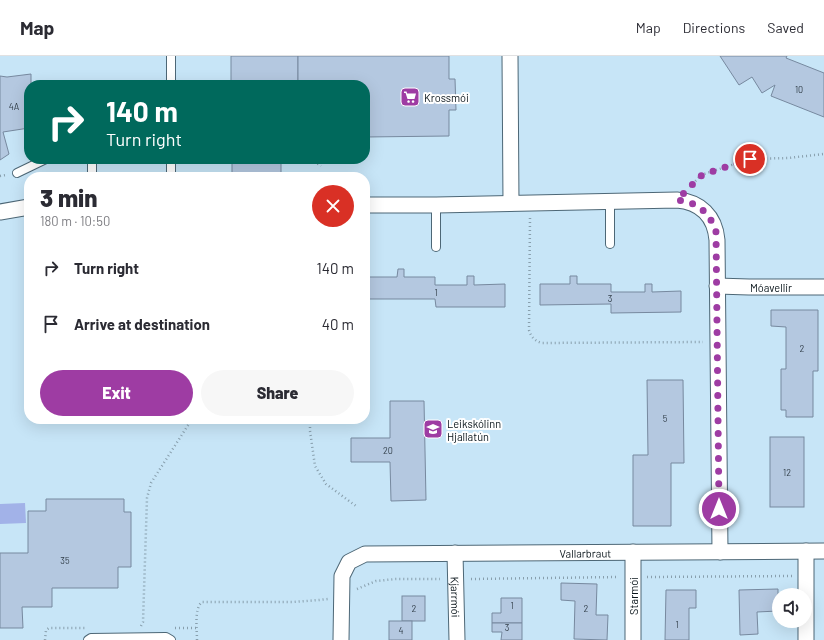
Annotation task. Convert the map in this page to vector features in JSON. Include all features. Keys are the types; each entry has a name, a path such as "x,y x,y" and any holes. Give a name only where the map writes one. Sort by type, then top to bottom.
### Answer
{"street":[{"path":"510,56 511,204"},
{"path":"370,205 511,204 677,200 692,203 705,212 714,224 717,240 720,552"},
{"path":"1,212 24,208"},
{"name":"Móavellir","path":"717,286 824,286"},
{"path":"806,551 806,640"},
{"name":"Vallarbraut","path":"342,596 342,576 349,562 365,554 824,551"},
{"name":"Starmói","path":"633,552 633,640"},
{"name":"Kjarrmói","path":"455,553 457,640"},
{"path":"341,640 342,596"}],"lane":[{"path":"171,56 171,80"},
{"path":"17,173 36,164"},
{"path":"610,202 610,244"},
{"path":"436,205 436,247"},
{"path":"88,640 91,638 166,637 171,640"}],"path":[{"path":"677,200 702,175 750,159 788,158 824,154"},
{"path":"530,203 529,330 534,339 542,343 718,342"},
{"path":"137,628 141,626 143,622 147,498 151,483 189,424"},
{"path":"310,424 315,466 326,484 356,506"},
{"path":"197,640 197,610 199,604 202,602 293,602 319,600 342,596 376,581 396,579 806,576"},
{"path":"45,640 46,630 49,628 89,628"}],"shaded area":[{"path":"25,503 26,523 0,524 0,504"}],"building":[{"path":"231,56 298,56 298,80 231,80"},
{"name":"Krossmói","path":"298,56 449,56 449,79 455,79 456,110 449,110 449,136 370,137 370,80 298,80"},
{"path":"720,56 787,56 786,58 824,73 824,117 771,96 775,85 762,93 752,77 739,85"},
{"path":"31,74 31,80 24,80 24,129 3,132 9,154 0,160 0,76 7,77"},
{"path":"232,164 281,164 281,172 232,172"},
{"path":"398,269 404,269 404,277 435,277 435,285 467,285 467,276 474,276 474,285 505,284 505,307 436,307 435,299 370,299 370,277 397,277"},
{"path":"570,276 577,276 577,284 611,284 611,292 645,292 645,284 652,284 652,292 681,291 681,312 611,313 611,304 540,305 540,284 570,284"},
{"path":"771,310 818,310 818,371 813,371 813,417 786,417 786,410 781,410 781,369 786,369 786,327 771,326"},
{"path":"647,380 683,380 684,463 671,463 671,526 633,526 633,455 648,455"},
{"path":"390,401 424,401 426,500 391,501 390,462 351,462 351,438 390,438"},
{"path":"770,437 804,437 804,507 770,507"},
{"path":"46,499 124,499 124,512 131,512 131,567 118,567 118,588 52,588 52,607 22,607 23,628 0,628 0,553 28,553 28,511 46,511"},
{"path":"561,583 597,584 596,615 608,615 607,640 574,639 575,601 561,600"},
{"path":"772,589 772,611 757,612 758,634 740,635 739,590"},
{"path":"666,590 696,590 696,608 689,608 689,640 665,640"},
{"path":"402,596 425,596 425,621 402,621"},
{"path":"501,598 522,598 522,623 492,623 492,613 501,613"},
{"path":"389,621 412,621 412,640 389,640"},
{"path":"492,623 522,623 522,640 501,640 502,632 492,632"}],"place":[{"name":"Krossmói","path":"410,97"},
{"name":"Leikskólinn Hjallatún","path":"433,429"}],"route":[{"path":"719,509 716,232 714,224 710,218 699,207 692,203 677,200 702,175 750,159"}]}
